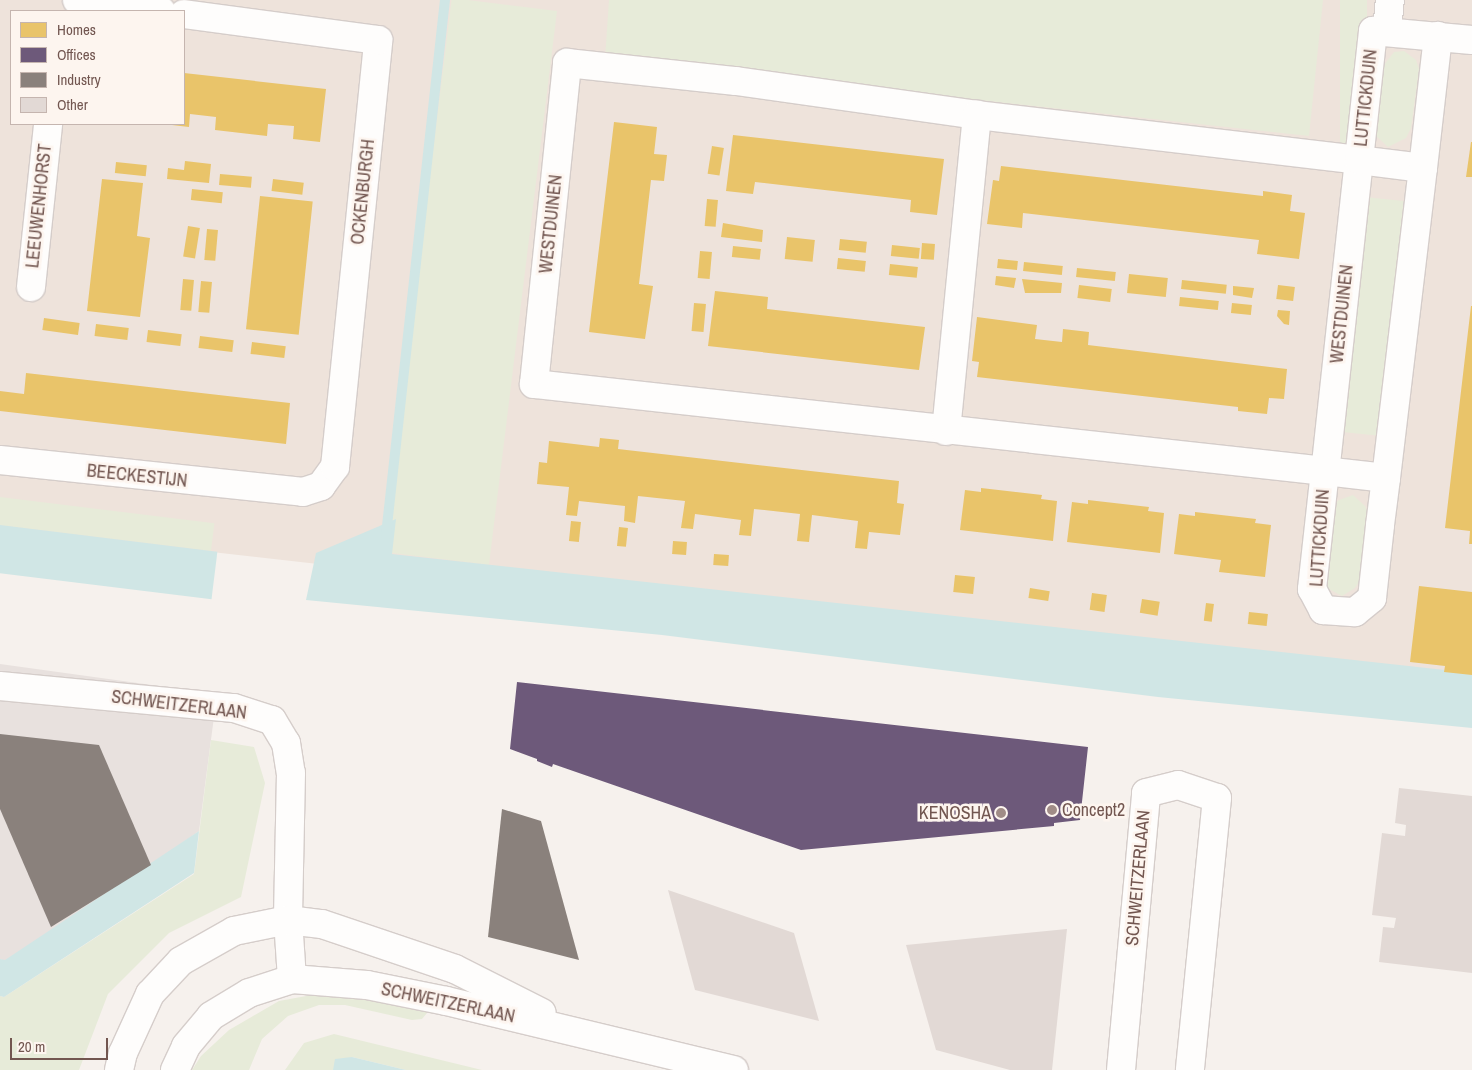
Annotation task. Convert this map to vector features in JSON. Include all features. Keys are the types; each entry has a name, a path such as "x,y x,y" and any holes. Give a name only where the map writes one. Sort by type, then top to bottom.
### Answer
{"street":[{"path":"77,0 153,10"},
{"name":"LUTTICKDUIN","path":"1390,0 1380,31 1359,160 1423,168"},
{"name":"OCKENBURGH","path":"185,14 378,40 335,467 321,486 303,492 274,491"},
{"path":"1380,31 1472,40"},
{"name":"LUTTICKDUIN","path":"1386,478 1325,471 1312,589 1323,610 1355,612 1372,598 1438,36"},
{"name":"WESTDUINEN","path":"567,64 736,80 977,115 1359,160 1325,471 946,431 534,384 567,64"},
{"path":"946,431 977,115"},
{"name":"LEEUWENHORST","path":"31,287 48,125"},
{"name":"BEECKESTIJN","path":"0,460 274,491"},
{"name":"SCHWEITZERLAAN","path":"0,686 234,708 272,720 286,743 291,773 288,920"},
{"name":"SCHWEITZERLAAN","path":"1121,1070 1146,793 1178,785 1217,798 1190,1070"},
{"path":"288,920 292,979"},
{"name":"SCHWEITZERLAAN","path":"119,1070 123,1053 150,994 181,961 234,931 288,920 322,924 455,969 579,1032"},
{"name":"SCHWEITZERLAAN","path":"175,1070 186,1046 210,1016 248,993 292,979 367,985 579,1032 734,1070"}],"shaded area":[{"path":"0,0 1472,0 1472,695 0,528"},
{"path":"396,519 392,554 1472,673 1472,728 1158,697 662,635 306,600 316,553"},
{"path":"0,525 217,552 212,599 0,573"},
{"path":"0,664 217,694 199,831 54,934 5,961 0,959"},
{"path":"199,831 194,873 4,997 0,996 0,959 5,960"},
{"path":"352,1057 406,1070 333,1070 335,1059"}],"green space":[{"path":"452,0 467,0 557,11 489,565 384,552"},
{"path":"609,0 1323,0 1309,136 605,59"},
{"path":"1340,0 1367,0 1367,149 1340,149"},
{"path":"1404,51 1416,60 1419,69 1411,128 1406,138 1388,147 1374,134 1380,70 1394,52"},
{"path":"1365,197 1404,201 1379,436 1340,432"},
{"path":"1353,495 1365,506 1369,515 1361,579 1355,588 1342,596 1327,588 1322,579 1331,507 1339,500"},
{"path":"0,497 214,523 211,551 0,525"},
{"path":"211,740 254,747 265,783 241,897 169,933 108,994 79,1070 0,1070 0,996 4,997 194,874"},
{"path":"339,990 425,1007 427,1013 422,1019 412,1020 345,1005 319,1005 288,1016 262,1039 249,1070 192,1070 201,1056 229,1030 279,1001"},
{"path":"334,1034 482,1070 406,1070 352,1057 333,1070 285,1070 304,1043"}],"building: Homes":[{"path":"185,73 326,89 320,142 293,139 294,126 268,124 267,136 215,130 216,117 190,114 189,127 172,125 185,125"},
{"path":"614,122 657,127 654,154 667,155 664,181 651,180 639,284 653,286 645,339 589,332"},
{"path":"733,135 944,159 937,215 910,212 911,200 755,182 753,194 726,191"},
{"path":"1471,142 1472,177 1466,177"},
{"path":"712,146 724,148 719,176 708,174"},
{"path":"185,161 211,164 209,183 167,179 168,168 184,170"},
{"path":"116,162 147,165 146,176 115,173"},
{"path":"1001,166 1263,196 1263,191 1292,195 1290,211 1305,213 1299,259 1257,254 1259,240 1023,213 1022,228 987,224 993,180 999,181"},
{"path":"220,174 252,177 251,188 219,185"},
{"path":"102,179 143,183 137,236 150,238 140,317 87,311"},
{"path":"273,179 304,183 302,195 272,191"},
{"path":"192,189 223,192 222,203 191,200"},
{"path":"260,196 313,202 299,335 246,329"},
{"path":"707,199 718,200 716,227 705,226"},
{"path":"723,223 763,230 762,242 721,237"},
{"path":"188,226 200,228 195,258 183,257"},
{"path":"207,229 218,230 215,261 204,260"},
{"path":"787,237 815,240 813,262 785,259"},
{"path":"840,239 867,242 866,253 839,250"},
{"path":"922,243 935,244 934,260 921,259"},
{"path":"892,245 920,248 919,259 891,256"},
{"path":"733,246 761,249 760,260 732,257"},
{"path":"700,251 712,252 710,279 698,278"},
{"path":"838,258 866,261 865,272 837,269"},
{"path":"998,259 1018,261 1017,270 997,268"},
{"path":"1024,262 1063,266 1062,275 1023,271"},
{"path":"890,264 918,267 917,278 889,275"},
{"path":"1077,268 1116,272 1115,281 1076,277"},
{"path":"1129,274 1168,278 1166,297 1127,293"},
{"path":"996,276 1016,278 1014,288 995,285"},
{"path":"183,279 194,280 191,311 180,310"},
{"path":"1022,279 1062,283 1061,293 1025,293"},
{"path":"1182,280 1227,285 1226,294 1181,289"},
{"path":"201,281 212,282 209,313 198,312"},
{"path":"1079,285 1112,289 1110,302 1077,298"},
{"path":"1278,285 1295,287 1293,301 1276,299"},
{"path":"1233,286 1254,288 1252,298 1233,295"},
{"path":"715,291 768,297 767,309 925,327 919,370 708,346"},
{"path":"1180,297 1219,301 1218,310 1179,306"},
{"path":"694,303 706,304 704,332 692,331"},
{"path":"1232,303 1252,305 1251,315 1231,313"},
{"path":"1471,306 1472,544 1469,544 1470,531 1445,528"},
{"path":"1278,310 1290,311 1289,325 1284,324 1277,316"},
{"path":"977,317 1037,325 1035,339 1062,342 1063,329 1089,332 1088,345 1287,369 1284,399 1269,398 1267,414 1238,411 1238,407 977,377 979,362 972,361"},
{"path":"44,318 80,323 78,335 42,330"},
{"path":"96,324 129,328 127,340 95,336"},
{"path":"148,330 182,334 180,346 147,342"},
{"path":"200,336 234,340 232,352 199,348"},
{"path":"252,342 286,346 284,358 251,354"},
{"path":"26,373 290,403 286,444 0,411 0,391 24,394"},
{"path":"600,438 619,440 618,449 899,481 897,503 904,504 900,535 869,532 867,549 855,548 858,521 812,515 809,542 797,541 800,514 754,509 751,536 739,535 741,520 695,514 693,529 681,528 685,501 638,496 635,523 624,521 625,506 579,501 577,516 566,515 569,487 537,484 539,462 547,463 549,441 599,447"},
{"path":"981,488 1042,495 1041,499 1057,501 1053,541 960,530 965,490 981,492"},
{"path":"1088,500 1149,507 1148,511 1164,513 1160,553 1067,542 1072,502 1088,504"},
{"path":"1195,512 1256,519 1255,523 1271,525 1265,577 1219,572 1221,560 1174,554 1179,514 1195,516"},
{"path":"571,521 581,522 579,542 569,541"},
{"path":"619,527 628,528 626,547 617,546"},
{"path":"673,541 687,542 686,555 672,554"},
{"path":"714,554 729,555 728,566 713,565"},
{"path":"955,575 975,577 973,594 953,592"},
{"path":"1419,586 1472,592 1472,675 1444,672 1445,666 1410,662"},
{"path":"1030,588 1050,591 1048,601 1028,598"},
{"path":"1092,593 1107,595 1104,612 1090,610"},
{"path":"1142,599 1160,602 1158,616 1140,613"},
{"path":"1206,603 1214,604 1212,622 1204,621"},
{"path":"1249,612 1268,614 1267,626 1248,624"}],"building: Offices":[{"path":"517,682 1088,747 1080,820 1054,823 1054,826 801,850 553,764 552,767 510,749"}],"building: Industry":[{"path":"0,734 99,745 151,865 51,927 0,809"},
{"path":"502,809 541,821 579,960 488,937"}],"building: Other":[{"path":"1399,788 1472,796 1472,973 1379,962 1383,927 1394,928 1396,918 1372,915 1382,833 1405,836 1406,825 1395,823"},
{"path":"668,890 794,933 819,1021 695,990"},
{"path":"1067,929 1052,1070 1010,1070 936,1050 906,945"}],"waterway":[{"path":"386,535 445,0"}],"place":[{"name":"Concept2","path":"1052,810"},
{"name":"KENOSHA","path":"1001,813"}]}
